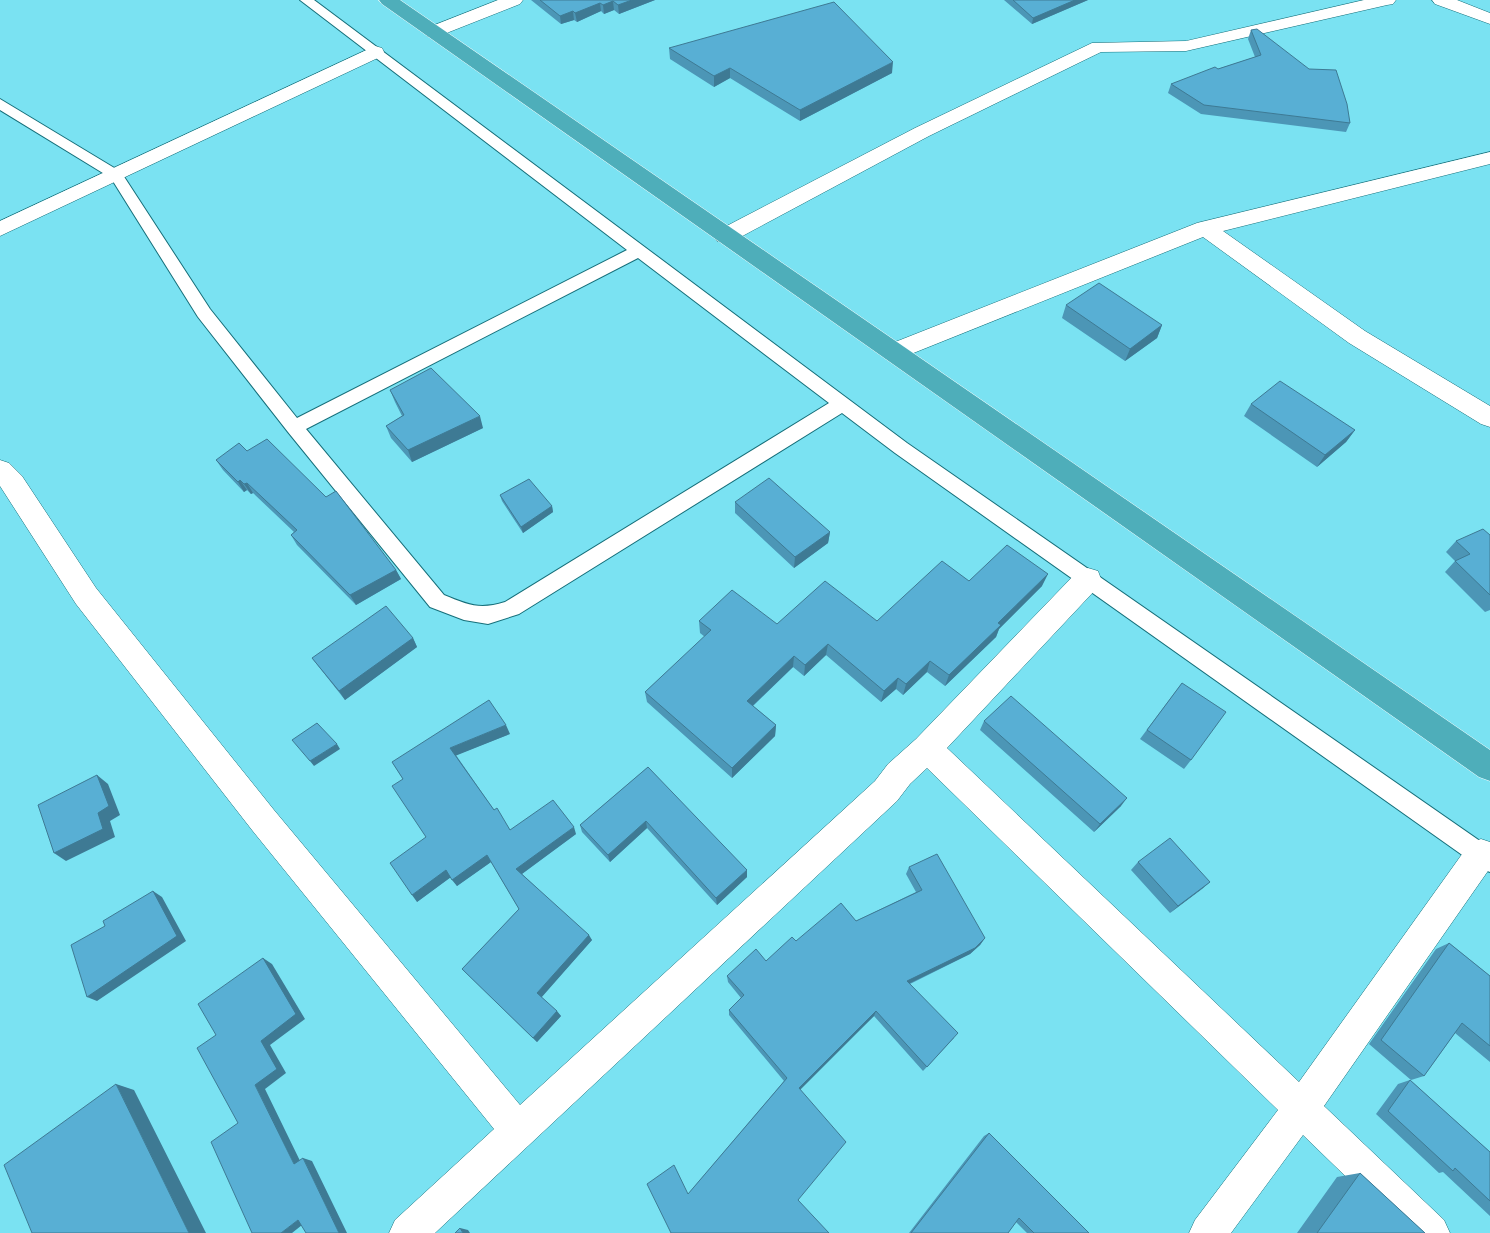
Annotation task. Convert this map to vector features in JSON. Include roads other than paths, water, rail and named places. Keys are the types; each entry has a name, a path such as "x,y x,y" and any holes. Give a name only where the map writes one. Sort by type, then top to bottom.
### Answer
{"highway":[{"path":"388,0 1490,767"}],"street":[{"path":"433,32 514,0"},
{"path":"725,236 922,132 1098,47 1186,46 1387,0"},
{"path":"1441,0 1490,19"},
{"path":"0,229 375,52"},
{"path":"893,352 1205,228 1490,158"},
{"path":"1205,228 1357,337 1490,418"},
{"path":"0,470 13,483 86,596 262,820 518,1130"},
{"path":"408,1233 886,791 899,774 926,749 1088,579"},
{"path":"926,749 951,770 969,790 1430,1233"},
{"path":"1208,1233 1485,858"}],"lane":[{"path":"306,0 901,448 1485,858"},
{"path":"0,103 116,175 204,314 436,601 464,612 488,616 512,608 842,404"},
{"path":"294,427 640,250"}]}
